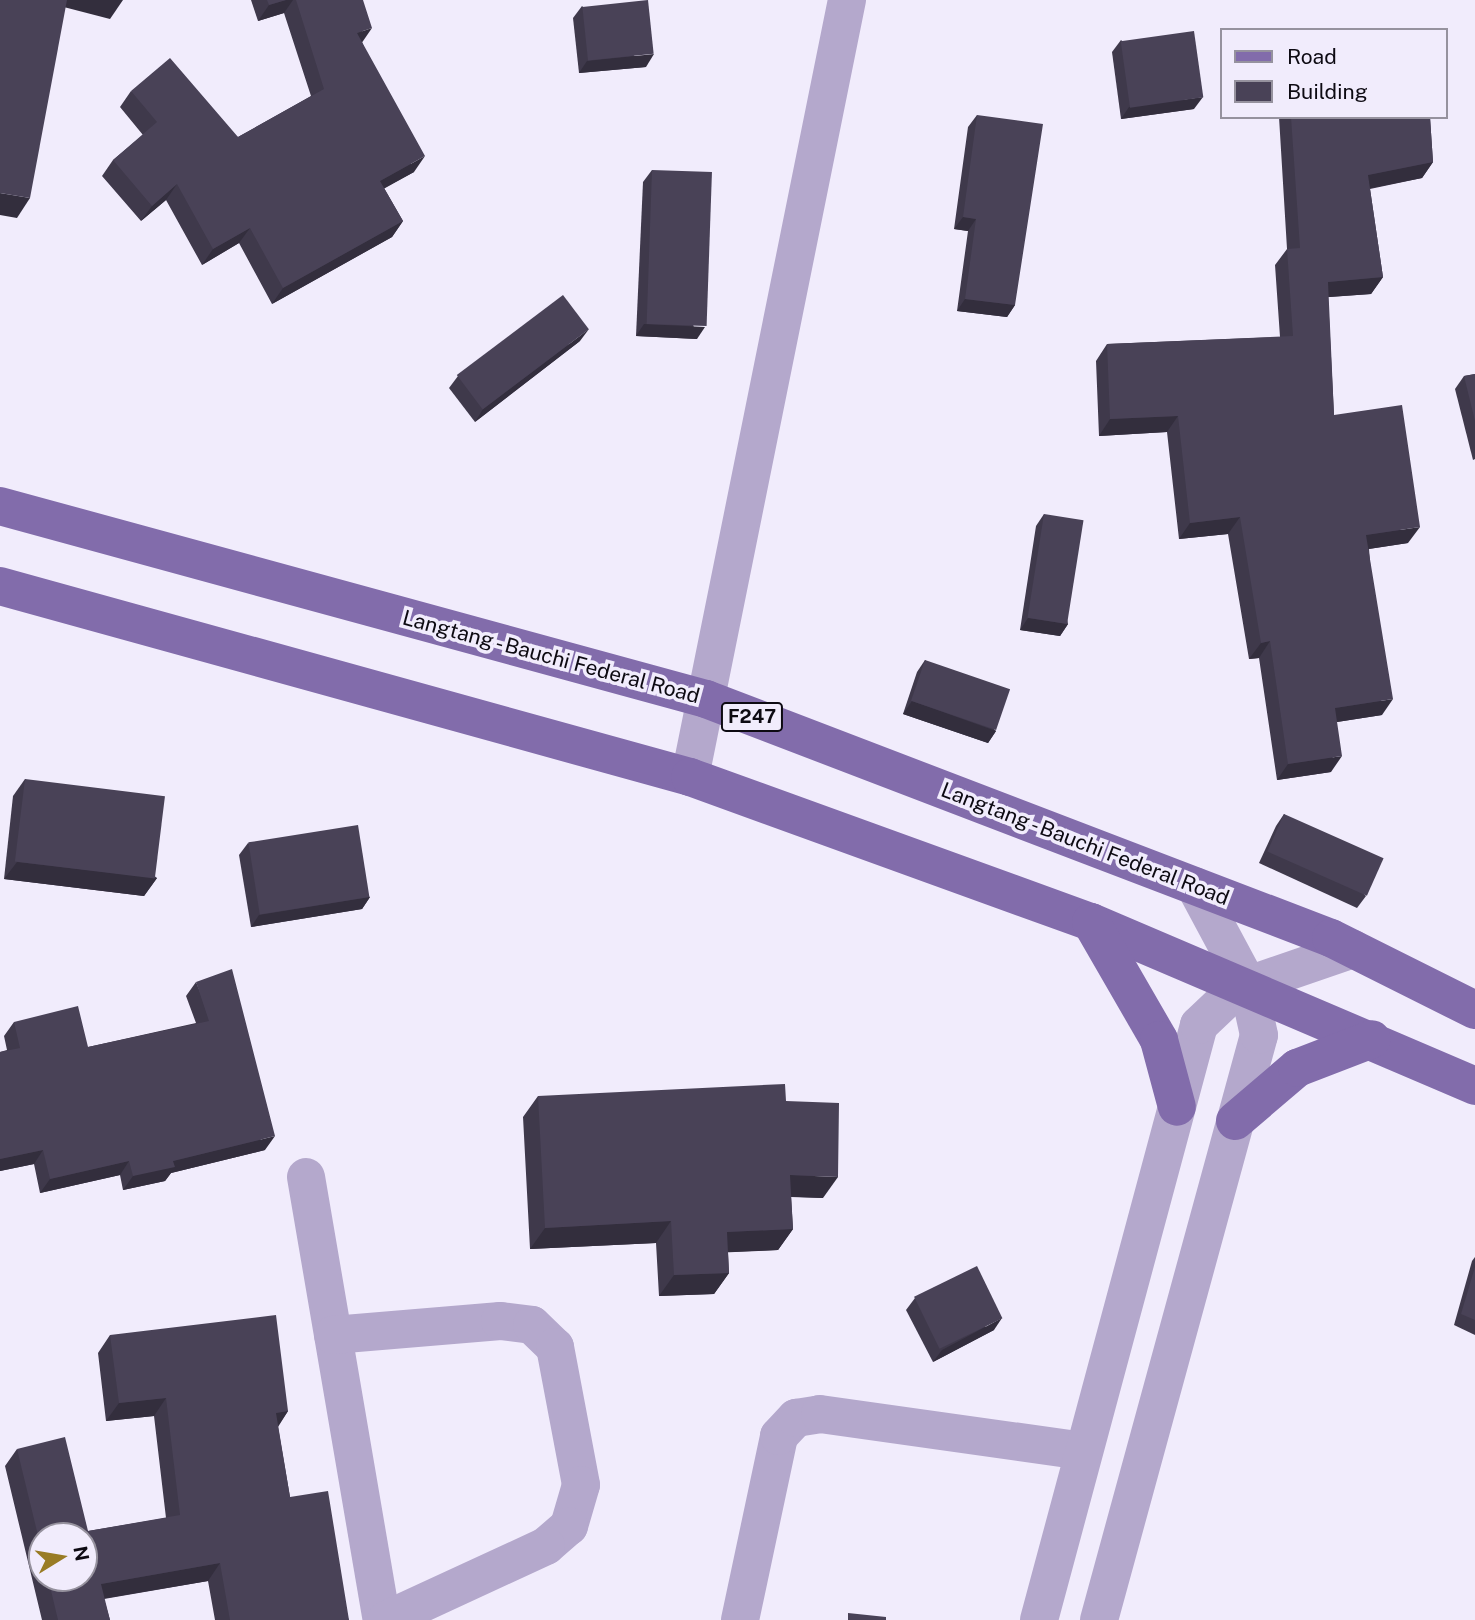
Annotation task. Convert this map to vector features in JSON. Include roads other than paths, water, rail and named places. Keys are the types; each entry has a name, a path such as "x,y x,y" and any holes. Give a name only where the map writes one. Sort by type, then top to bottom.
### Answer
{"main road":[{"name":"Langtang - Bauchi Federal Road","path":"0,506 706,699 1353,949 1475,1010"},
{"path":"0,586 690,777 1091,922 1248,985 1475,1086"},
{"path":"1091,922 1159,1040 1177,1107"},
{"path":"1235,1121 1297,1068 1337,1047 1372,1039"}],"street":[{"path":"690,777 847,0"},
{"path":"1100,1620 1259,1035 1248,985 1195,886"},
{"path":"1039,1620 1082,1451 1199,1025 1214,1004 1248,985 1353,949"},
{"path":"306,1177 333,1335 384,1620 546,1546 569,1525 581,1485 555,1347 532,1325 500,1321 333,1335"},
{"path":"740,1620 779,1436 796,1418 820,1414 1082,1451"}]}
